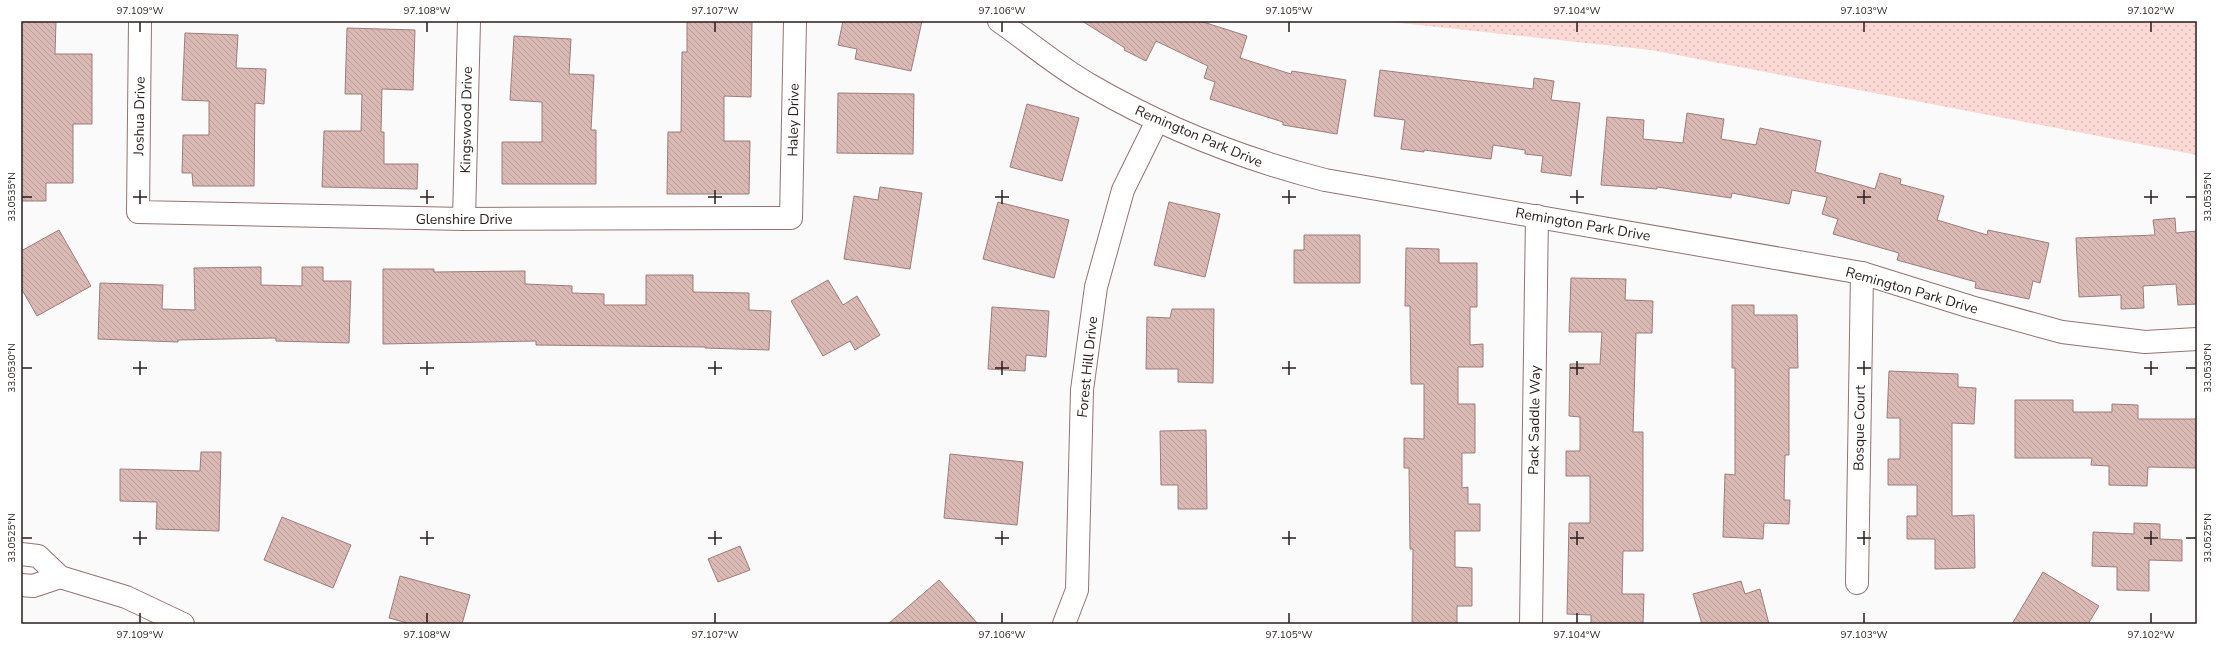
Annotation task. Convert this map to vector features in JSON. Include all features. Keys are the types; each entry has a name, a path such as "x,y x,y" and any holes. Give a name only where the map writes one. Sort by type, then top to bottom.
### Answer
{"street":[{"name":"Joshua Drive","path":"138,212 140,21"},
{"name":"Kingswood Drive","path":"464,219 469,21"},
{"name":"Haley Drive","path":"791,218 795,21"},
{"name":"Remington Park Drive","path":"999,21 1090,85 1157,121 1234,154 1325,180 1862,273 1971,307 2062,332 2145,342 2197,339"},
{"name":"Forest Hill Drive","path":"1064,624 1077,590 1082,390 1096,287 1123,190 1157,121"},
{"name":"Glenshire Drive","path":"138,212 464,219 791,218"},
{"name":"Pack Saddle Way","path":"1531,624 1537,216"},
{"name":"Bosque Court","path":"1857,583 1862,273"},
{"path":"21,554 38,556 60,576 126,597 183,624"},
{"path":"21,585 33,586 60,576"}],"shaded area":[{"path":"1382,21 2197,21 2197,155 1651,50"}],"building":[{"path":"21,21 56,21 55,54 92,54 92,124 73,124 73,183 46,183 46,201 21,201"},
{"path":"687,21 752,21 751,97 724,96 724,141 750,141 749,194 667,194 668,132 681,132 682,52 687,52"},
{"path":"843,21 922,21 911,71 855,59 857,49 838,45"},
{"path":"1082,21 1200,21 1247,36 1240,58 1291,74 1292,71 1346,80 1337,134 1283,125 1283,122 1210,99 1215,82 1204,78 1208,66 1156,41 1146,61 1124,50 1125,48"},
{"path":"347,28 415,30 413,90 382,89 381,132 384,132 384,164 418,164 417,189 322,187 324,131 361,131 362,94 345,94"},
{"path":"185,33 238,35 236,68 266,69 264,104 255,103 254,186 193,186 192,173 182,173 183,135 209,135 209,101 182,100"},
{"path":"514,36 571,39 569,74 594,75 591,130 596,130 596,184 502,184 502,142 542,142 542,102 510,100"},
{"path":"1380,70 1533,89 1534,78 1554,81 1551,100 1580,103 1571,176 1541,172 1543,156 1525,154 1525,150 1493,145 1491,159 1424,150 1424,152 1401,149 1405,120 1374,116"},
{"path":"838,93 914,94 913,154 837,153"},
{"path":"1027,104 1079,118 1062,181 1010,167"},
{"path":"1687,113 1724,119 1721,139 1756,145 1760,128 1821,141 1815,172 1875,189 1880,173 1901,179 1900,184 1944,196 1937,220 1987,235 1988,230 2049,243 2040,283 2033,281 2029,299 1975,288 1976,282 1897,260 1899,253 1833,234 1838,219 1822,214 1827,197 1792,190 1789,204 1732,193 1731,198 1657,187 1657,189 1601,185 1607,117 1644,120 1643,139 1683,143"},
{"path":"880,187 922,193 910,269 844,259 854,196 878,200"},
{"path":"998,202 1069,220 1054,278 983,259"},
{"path":"1169,202 1220,214 1205,277 1154,265"},
{"path":"2175,218 2176,233 2197,231 2197,304 2178,305 2176,284 2143,286 2144,308 2121,309 2121,295 2079,297 2076,238 2155,235 2153,220"},
{"path":"59,230 91,286 37,316 21,288 21,251"},
{"path":"1304,235 1360,235 1360,283 1294,283 1294,250 1304,250"},
{"path":"1406,248 1439,249 1439,263 1477,263 1477,307 1470,307 1470,345 1483,344 1483,367 1458,367 1458,404 1475,404 1475,453 1462,453 1462,488 1468,487 1468,504 1480,504 1480,531 1455,531 1455,567 1472,568 1472,606 1457,606 1457,624 1412,624 1413,549 1410,549 1409,468 1404,468 1404,438 1424,439 1424,384 1411,384 1410,306 1405,306"},
{"path":"261,267 261,285 302,286 302,267 323,267 323,281 351,281 349,343 276,341 276,338 178,340 178,342 98,339 100,283 163,285 162,309 195,310 194,268"},
{"path":"383,269 434,269 434,272 525,271 525,284 572,286 572,293 604,294 604,305 646,305 646,275 693,275 693,292 749,293 749,310 771,311 769,350 705,347 536,345 536,341 383,344"},
{"path":"1571,278 1626,279 1625,300 1653,301 1652,333 1636,333 1633,432 1643,432 1643,551 1623,551 1622,594 1644,594 1643,624 1591,624 1591,615 1567,614 1569,523 1590,523 1590,476 1566,476 1566,451 1580,451 1580,417 1569,416 1570,364 1600,364 1602,332 1569,332"},
{"path":"828,280 843,305 857,296 880,335 855,350 850,341 823,356 791,301"},
{"path":"1732,305 1754,305 1754,315 1797,315 1798,368 1789,368 1789,455 1785,455 1784,500 1790,500 1789,524 1764,523 1763,539 1723,537 1725,474 1735,475 1735,368 1732,368"},
{"path":"992,307 1049,311 1046,357 1026,355 1025,371 988,369"},
{"path":"1172,309 1214,309 1213,383 1178,382 1178,369 1146,369 1147,317 1170,318"},
{"path":"1889,371 1958,374 1958,387 1976,388 1974,424 1952,423 1952,516 1974,515 1975,568 1935,569 1935,539 1907,539 1907,516 1917,516 1917,485 1888,485 1888,459 1900,459 1900,418 1887,418"},
{"path":"2015,400 2073,400 2073,412 2112,412 2112,404 2138,405 2138,419 2197,419 2197,468 2148,467 2147,486 2109,485 2109,466 2091,465 2092,458 2015,458"},
{"path":"1206,430 1207,509 1178,509 1178,485 1161,485 1160,431"},
{"path":"201,452 221,452 219,531 156,529 157,502 120,501 120,469 200,471"},
{"path":"950,454 1023,462 1017,525 944,518"},
{"path":"282,517 351,545 333,588 264,560"},
{"path":"2134,523 2160,524 2160,539 2182,540 2182,561 2149,560 2149,591 2117,590 2117,567 2092,566 2093,532 2134,534"},
{"path":"740,546 750,570 718,582 708,559"},
{"path":"2043,572 2099,606 2088,624 2012,624"},
{"path":"400,576 470,595 462,624 411,624 389,618"},
{"path":"939,580 978,624 888,624"},
{"path":"1741,581 1745,594 1760,589 1769,624 1702,624 1693,594"}]}
